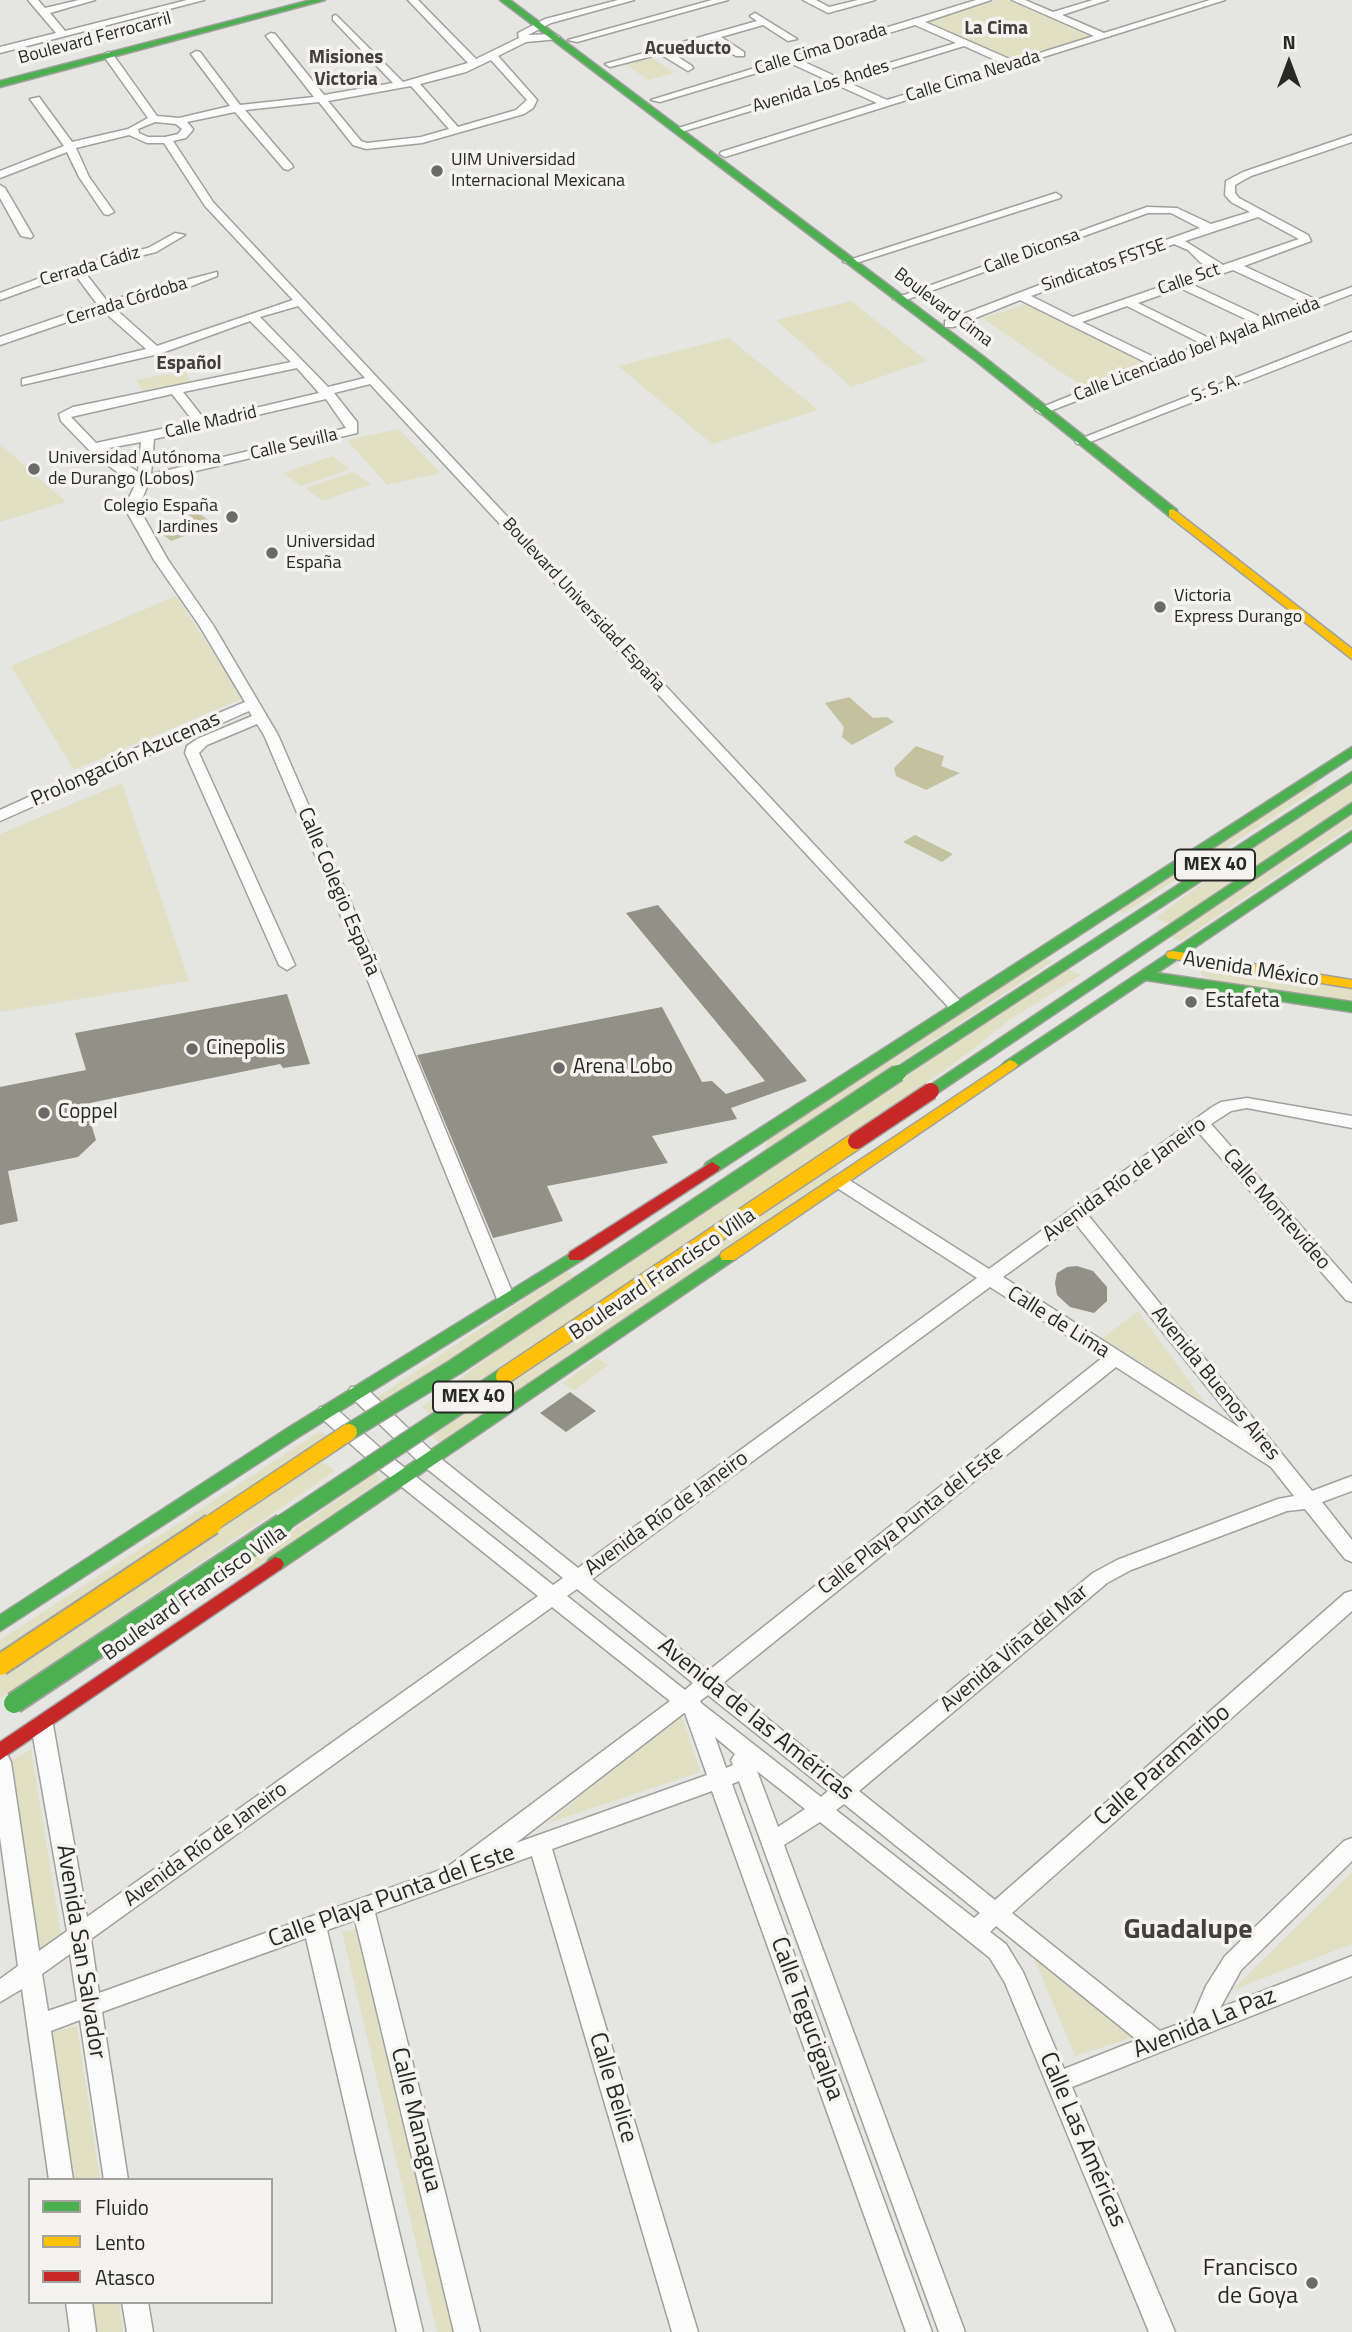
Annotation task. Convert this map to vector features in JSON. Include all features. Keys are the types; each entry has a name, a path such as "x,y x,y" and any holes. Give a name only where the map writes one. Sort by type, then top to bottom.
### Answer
{"main road":[{"name":"Boulevard Ferrocarril","path":"0,84 321,0"},
{"name":"Boulevard Cima","path":"504,0 543,23 603,66 905,297 980,359 1047,407"},
{"name":"Boulevard Cima","path":"520,0 543,23"},
{"name":"Boulevard Cima","path":"603,66 656,100 683,128 725,154 808,225"},
{"name":"Boulevard Cima","path":"905,297 949,324 1088,439 1352,638"},
{"name":"Boulevard Cima","path":"1088,439 1352,654"},
{"path":"0,1624 1352,751"},
{"path":"1328,768 1332,789"},
{"name":"Boulevard Francisco Villa","path":"0,1665 1352,776"},
{"name":"Boulevard Francisco Villa","path":"0,1713 1352,807"},
{"name":"Boulevard Francisco Villa","path":"0,1752 404,1475 1352,835"},
{"name":"Avenida México","path":"1174,955 1352,984"},
{"name":"Avenida México","path":"1143,975 1352,1007"}],"street":[{"path":"33,0 62,34"},
{"path":"43,12 90,0"},
{"path":"0,50 199,0"},
{"path":"413,0 475,64"},
{"path":"524,38 521,34 543,23 629,0"},
{"path":"665,13 705,0"},
{"path":"0,175 70,147 132,131 138,124 154,119 179,121 237,108 320,99 401,86 446,75 475,64 524,38 565,38 723,0"},
{"path":"808,0 828,10 870,0"},
{"name":"Calle Cima Dorada","path":"656,100 986,0"},
{"path":"1017,0 1103,36"},
{"path":"1053,15 1103,0"},
{"name":"Calle Cima Nevada","path":"725,154 1220,0"},
{"path":"752,14 792,39"},
{"path":"337,18 401,86"},
{"path":"915,21 1013,64"},
{"path":"603,66 765,22"},
{"path":"271,36 357,143 372,146 456,131 520,112 533,102 493,56"},
{"path":"713,36 740,54"},
{"name":"Avenida Los Andes","path":"683,128 965,43"},
{"path":"661,50 688,68"},
{"path":"197,54 237,108 289,167"},
{"path":"108,55 154,119"},
{"path":"791,59 886,104"},
{"path":"413,83 456,131"},
{"path":"35,99 70,147 84,177 108,212"},
{"path":"132,131 134,135 147,140 167,140 187,132 187,126 179,121"},
{"path":"1260,214 1235,200 1228,188 1230,183 1240,177 1352,138"},
{"name":"Boulevard Universidad España","path":"167,140 209,204 957,1006"},
{"path":"0,188 27,236"},
{"path":"855,261 1056,196"},
{"name":"Calle Diconsa","path":"905,297 1137,214 1166,209 1210,228"},
{"name":"Sindicatos FSTSE","path":"949,324 1210,228 1260,214"},
{"name":"Calle Sct","path":"1073,321 1301,243 1305,239 1260,214"},
{"name":"Cerrada Cádiz","path":"0,297 76,268 152,250 179,235"},
{"path":"1176,241 1192,248 1204,260 1317,304"},
{"path":"76,268 104,304 155,351"},
{"name":"Cerrada Córdoba","path":"0,341 104,304 186,285 213,274"},
{"path":"1179,283 1265,324"},
{"name":"Calle Licenciado Joel Ayala Almeida","path":"1047,407 1352,290"},
{"path":"1021,296 1157,363"},
{"path":"26,382 155,351 252,316 300,302"},
{"path":"1127,302 1212,344"},
{"path":"252,316 329,396"},
{"name":"S. S. A.","path":"1088,439 1352,336"},
{"path":"148,437 144,479 123,470 93,447 65,418 65,414 300,364"},
{"name":"Calle Madrid","path":"93,447 377,385"},
{"path":"176,391 203,425"},
{"name":"Calle Sevilla","path":"144,479 353,430 351,422 329,396"},
{"name":"Calle Colegio España","path":"144,479 133,504 135,514 161,560 206,625 257,710 365,954 506,1299"},
{"path":"257,710 202,742 192,749 192,753 287,965"},
{"name":"Prolongación Azucenas","path":"0,816 139,752 257,710"},
{"name":"Avenida Río de Janeiro","path":"0,1992 578,1578 1227,1106 1247,1103 1352,1122"},
{"name":"Calle Montevideo","path":"1201,1124 1352,1296"},
{"name":"Calle de Lima","path":"840,1182 989,1280 1278,1462"},
{"name":"Avenida Buenos Aires","path":"1078,1214 1278,1462 1298,1498 1352,1554"},
{"name":"Calle Playa Punta del Este","path":"454,1875 689,1704 708,1682 1114,1359"},
{"name":"Avenida de las Américas","path":"358,1392 428,1459 1158,2043"},
{"name":"Avenida de las Américas","path":"327,1412 998,1951"},
{"name":"Avenida Viña del Mar","path":"1298,1498 1352,1470"},
{"name":"Avenida Viña del Mar","path":"772,1842 821,1810 1100,1578 1124,1565 1298,1498 1352,1483"},
{"name":"Calle Paramaribo","path":"974,1932 1352,1599"},
{"name":"Calle Tegucigalpa","path":"689,1704 719,1779 919,2332"},
{"name":"Avenida San Salvador","path":"42,1725 79,1935 116,2178"},
{"name":"Calle Tegucigalpa","path":"734,1740 952,2332"},
{"path":"0,1762 61,2178"},
{"name":"Calle Playa Punta del Este","path":"38,2025 745,1770"},
{"name":"Calle Belice","path":"539,1844 685,2332"},
{"path":"1201,2025 1214,1993 1233,1964 1352,1847"},
{"name":"Calle Managua","path":"363,1909 467,2332"},
{"path":"315,1926 410,2332"},
{"name":"Calle Las Américas","path":"998,1951 1014,1979 1162,2332"},
{"name":"Avenida La Paz","path":"1058,2082 1352,1966"},
{"path":"79,2304 83,2332"},
{"path":"135,2304 140,2332"}],"green space":[{"path":"998,0 1007,0 1091,36 1012,60 925,21"},
{"path":"648,55 674,73 648,80 624,63"},
{"path":"851,301 927,361 851,387 776,320"},
{"path":"1030,303 1143,362 1083,387 982,318"},
{"path":"729,338 818,410 712,444 618,366"},
{"path":"185,371 191,382 142,390 136,380"},
{"path":"399,429 440,473 387,485 347,440"},
{"path":"0,444 66,502 0,522"},
{"path":"332,456 350,469 301,486 283,473"},
{"path":"353,472 371,484 322,501 305,488"},
{"path":"176,596 243,698 74,770 11,666"},
{"path":"1321,777 1314,791 1124,913 1116,910"},
{"path":"122,783 189,981 0,1012 0,834"},
{"path":"1352,784 1352,802 1169,924 1156,918 1229,863"},
{"path":"1352,815 1352,826 1181,941 1170,937"},
{"path":"1040,956 1053,961 764,1153 767,1140"},
{"path":"1210,966 1352,989 1352,1002 1208,980 1199,972"},
{"path":"1067,969 1081,975 1008,1021 967,1054 851,1136 429,1414 422,1407 519,1334"},
{"path":"843,1159 834,1176 441,1444 431,1436"},
{"path":"566,1271 574,1276 381,1406 373,1400"},
{"path":"1138,1311 1206,1404 1102,1338"},
{"path":"597,1358 608,1365 574,1391 563,1383"},
{"path":"320,1431 329,1436 0,1654 0,1640"},
{"path":"322,1462 335,1471 0,1699 0,1672"},
{"path":"375,1473 381,1480 250,1571 233,1573"},
{"path":"681,1713 700,1772 548,1823"},
{"path":"31,1749 62,1940 37,1956 8,1763"},
{"path":"1352,1872 1352,1944 1232,1990"},
{"path":"368,1926 465,2332 437,2332 342,1932"},
{"path":"1029,1946 1143,2034 1075,2056"},
{"path":"77,2026 100,2178 71,2178 49,2033"},
{"path":"91,2304 119,2304 123,2332 95,2332"}],"shaded area":[{"path":"197,512 215,525 171,541 157,530 191,518 189,515"},
{"path":"849,697 873,718 887,717 894,722 852,745 842,737 844,727 825,703"},
{"path":"916,746 944,756 941,766 960,773 926,790 896,776 894,768"},
{"path":"915,835 953,854 942,862 903,842"}],"building":[{"name":"Arena Lobo","path":"658,905 807,1081 731,1108 737,1119 652,1136 668,1163 547,1186 563,1221 493,1238 417,1055 662,1007 702,1082 712,1081 726,1094 765,1081 626,913"},
{"name":"Cinepolis","path":"287,994 310,1064 283,1068 280,1064 85,1104 96,1140 78,1157 8,1171 18,1221 0,1225 0,1087 86,1070 75,1033"},
{"path":"1077,1266 1093,1271 1107,1287 1107,1301 1094,1313 1070,1307 1057,1295 1057,1273 1067,1267"},
{"path":"570,1392 596,1411 566,1432 540,1413"}],"traffic: fast":[{"path":"0,84 321,0"},
{"path":"504,0 980,359 1173,513"},
{"path":"712,1167 1352,751"},
{"path":"898,1073 1352,776"},
{"path":"931,1091 1352,807"},
{"path":"1010,1065 1352,835"},
{"path":"1143,975 1352,1007"},
{"path":"349,1432 455,1367 898,1073"},
{"path":"0,1624 294,1432 576,1256"},
{"path":"275,1564 728,1256"},
{"path":"14,1703 504,1376"}],"traffic: slow":[{"path":"1173,513 1352,655"},
{"path":"1173,955 1352,984"},
{"path":"728,1256 1010,1065"},
{"path":"504,1376 856,1141"},
{"path":"0,1665 349,1432"}],"traffic: jam":[{"path":"856,1141 931,1091"},
{"path":"576,1256 712,1167"},
{"path":"0,1752 275,1564"}],"place":[{"name":"UIM Universidad Internacional Mexicana","path":"437,171"},
{"name":"Universidad Autónoma de Durango (Lobos)","path":"34,469"},
{"name":"Colegio España Jardines","path":"232,517"},
{"name":"Universidad España","path":"272,553"},
{"name":"Victoria Express Durango","path":"1160,607"},
{"name":"Estafeta","path":"1191,1002"},
{"name":"Cinepolis","path":"192,1049"},
{"name":"Arena Lobo","path":"559,1068"},
{"name":"Coppel","path":"44,1113"},
{"name":"Francisco de Goya","path":"1312,2283"}],"district":[{"name":"La Cima","path":"996,29"},
{"name":"Acueducto","path":"688,49"},
{"name":"Misiones Victoria","path":"346,69"},
{"name":"Español","path":"189,364"},
{"name":"Guadalupe","path":"1188,1931"}]}
